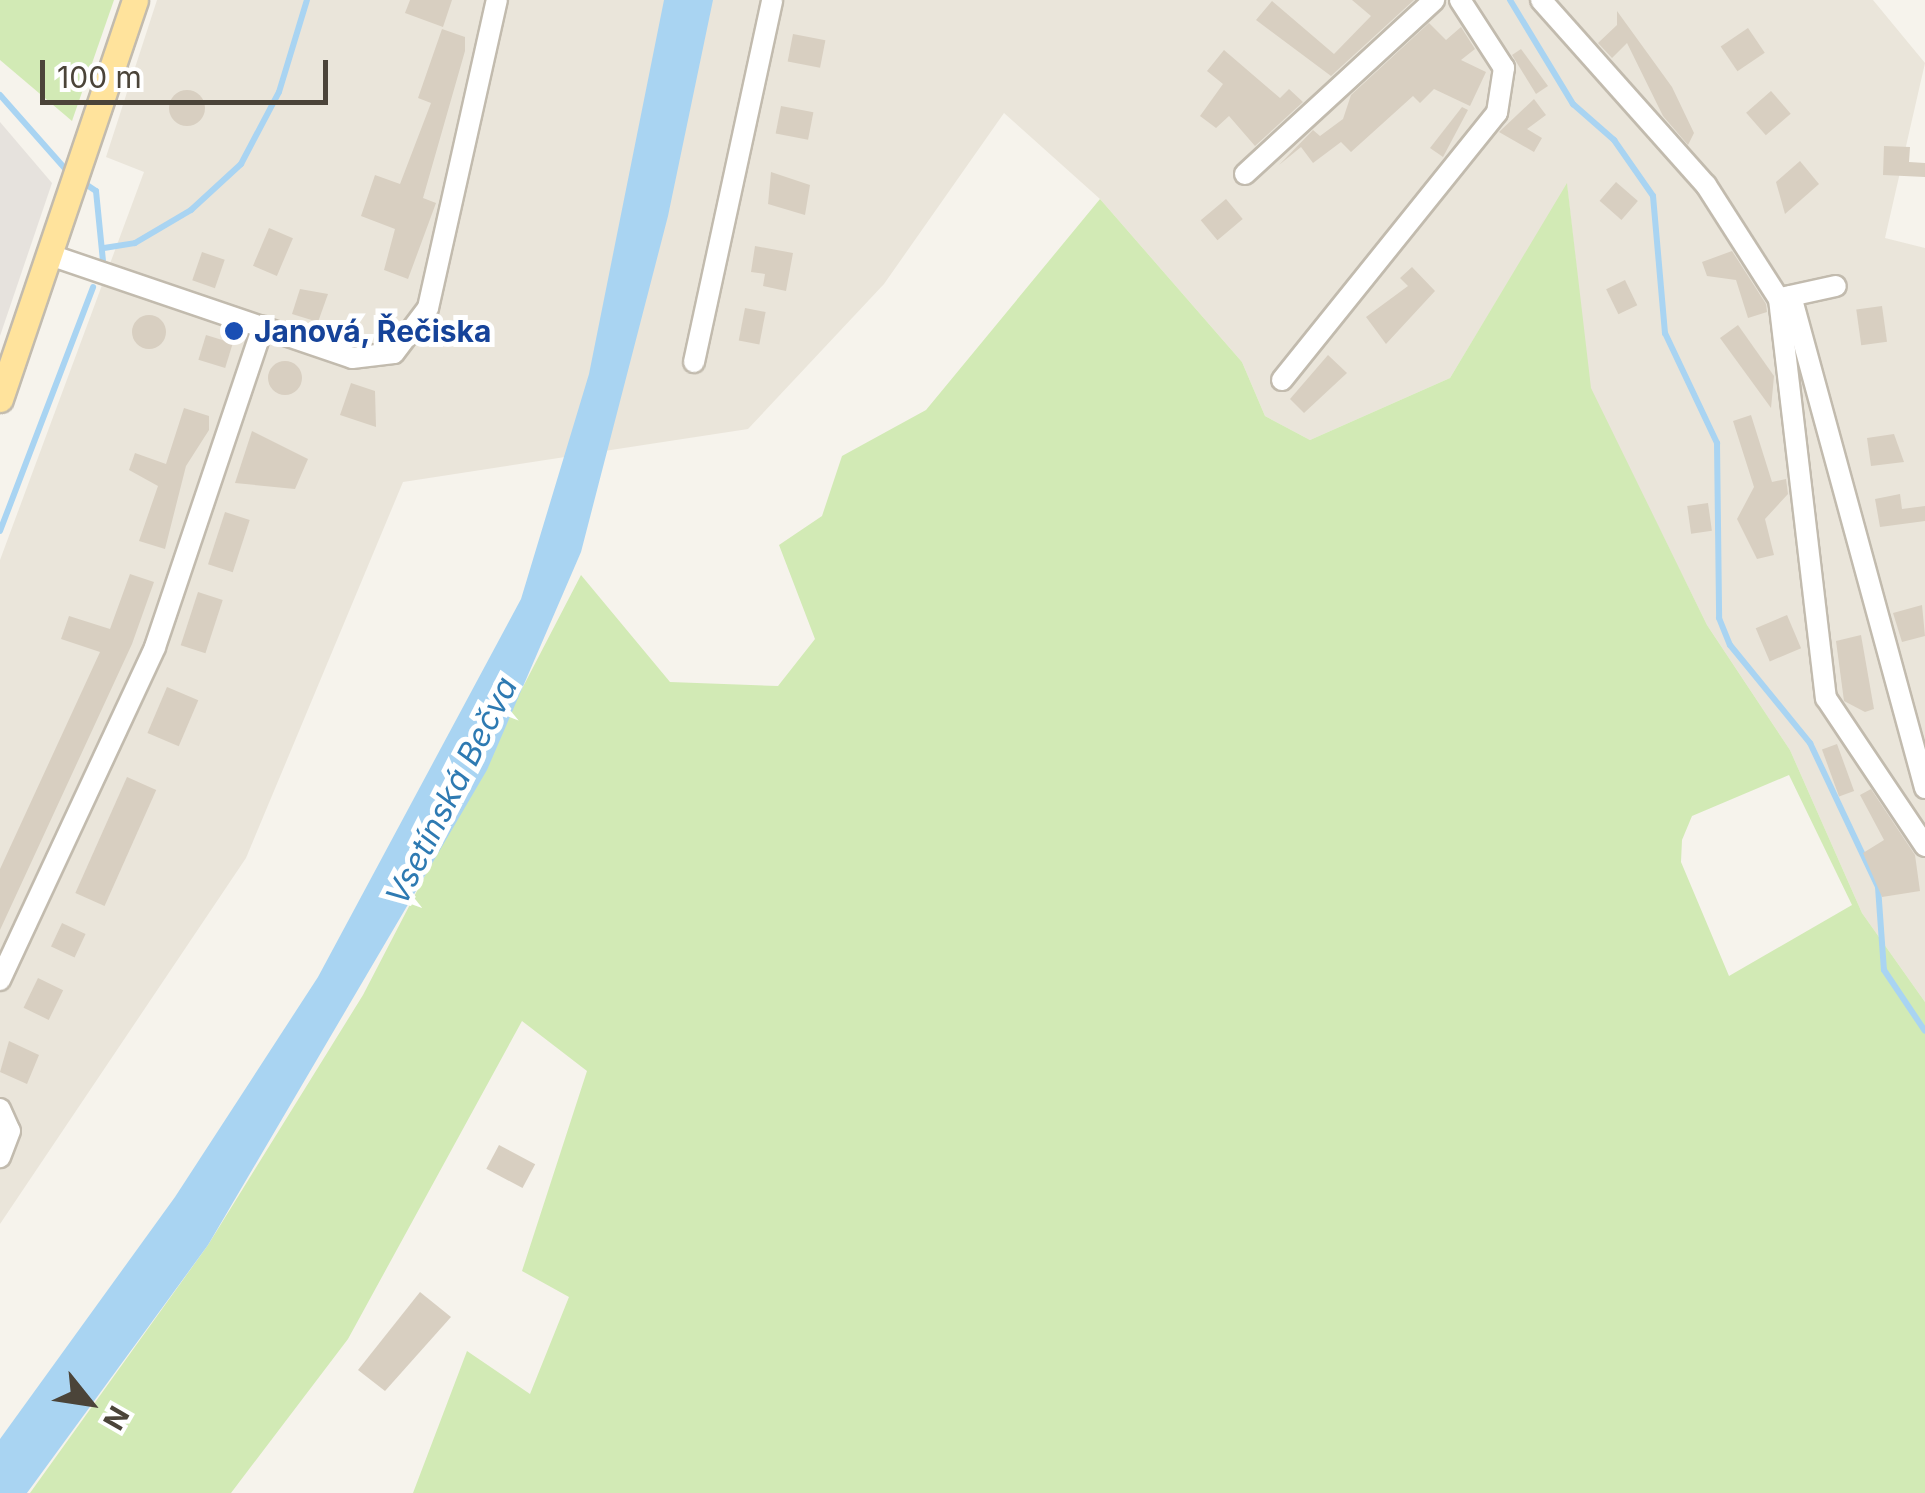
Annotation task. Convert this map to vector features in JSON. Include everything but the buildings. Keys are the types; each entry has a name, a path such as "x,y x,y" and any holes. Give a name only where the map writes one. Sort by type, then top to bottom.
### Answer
{"main road":[{"path":"0,399 135,0"}],"street":[{"path":"50,255 366,360 394,352 421,324 497,0"},
{"path":"694,362 772,0"},
{"path":"1245,174 1434,0"},
{"path":"1282,380 1496,113 1504,68 1460,0"},
{"path":"1541,0 1706,184 1785,297 1925,791 1901,803"},
{"path":"1785,297 1836,286"},
{"path":"1785,297 1814,533 1826,698 1901,803 1925,846"},
{"path":"0,980 156,647 263,327"},
{"path":"0,1109 10,1131 0,1157"}],"shaded area":[{"path":"157,0 1873,0 1925,63 1885,238 1925,248 1925,1002 1862,913 1790,750 1707,625 1590,388 1567,185 1450,378 1310,440 1265,416 1242,362 1100,199 1004,113 884,284 748,429 403,482 246,858 0,1224 0,560 144,172 106,157"},
{"path":"0,122 52,183 0,336"}],"green space":[{"path":"0,0 114,0 72,121 0,60"},
{"path":"1567,183 1591,388 1707,625 1790,750 1862,913 1925,1002 1925,1493 413,1493 467,1351 530,1394 569,1297 522,1271 587,1071 522,1021 348,1339 231,1493 30,1493 208,1245 363,995 581,575 670,682 778,686 815,639 779,545 822,516 842,456 926,410 1100,199 1242,362 1265,416 1310,440 1450,378","holes":["1789,775 1852,905 1729,976 1681,862 1682,840 1692,816"]}],"water":[{"name":"Vsetínská Bečva","path":"664,0 713,0 668,216 581,552 487,770 208,1245 27,1493 0,1493 0,1439 175,1197 318,977 521,599 589,374"}],"waterway":[{"path":"104,248 135,243 191,210 241,164 279,92 307,0"},
{"path":"1510,0 1573,104 1614,140 1653,196 1665,333 1717,443 1719,618 1730,645 1810,743 1878,887 1884,970 1925,1031"},
{"path":"0,95 70,174"},
{"path":"81,181 96,191 103,261"},
{"path":"0,531 93,287"}],"place":[{"name":"Janová, Řečiska","path":"234,331"}]}
